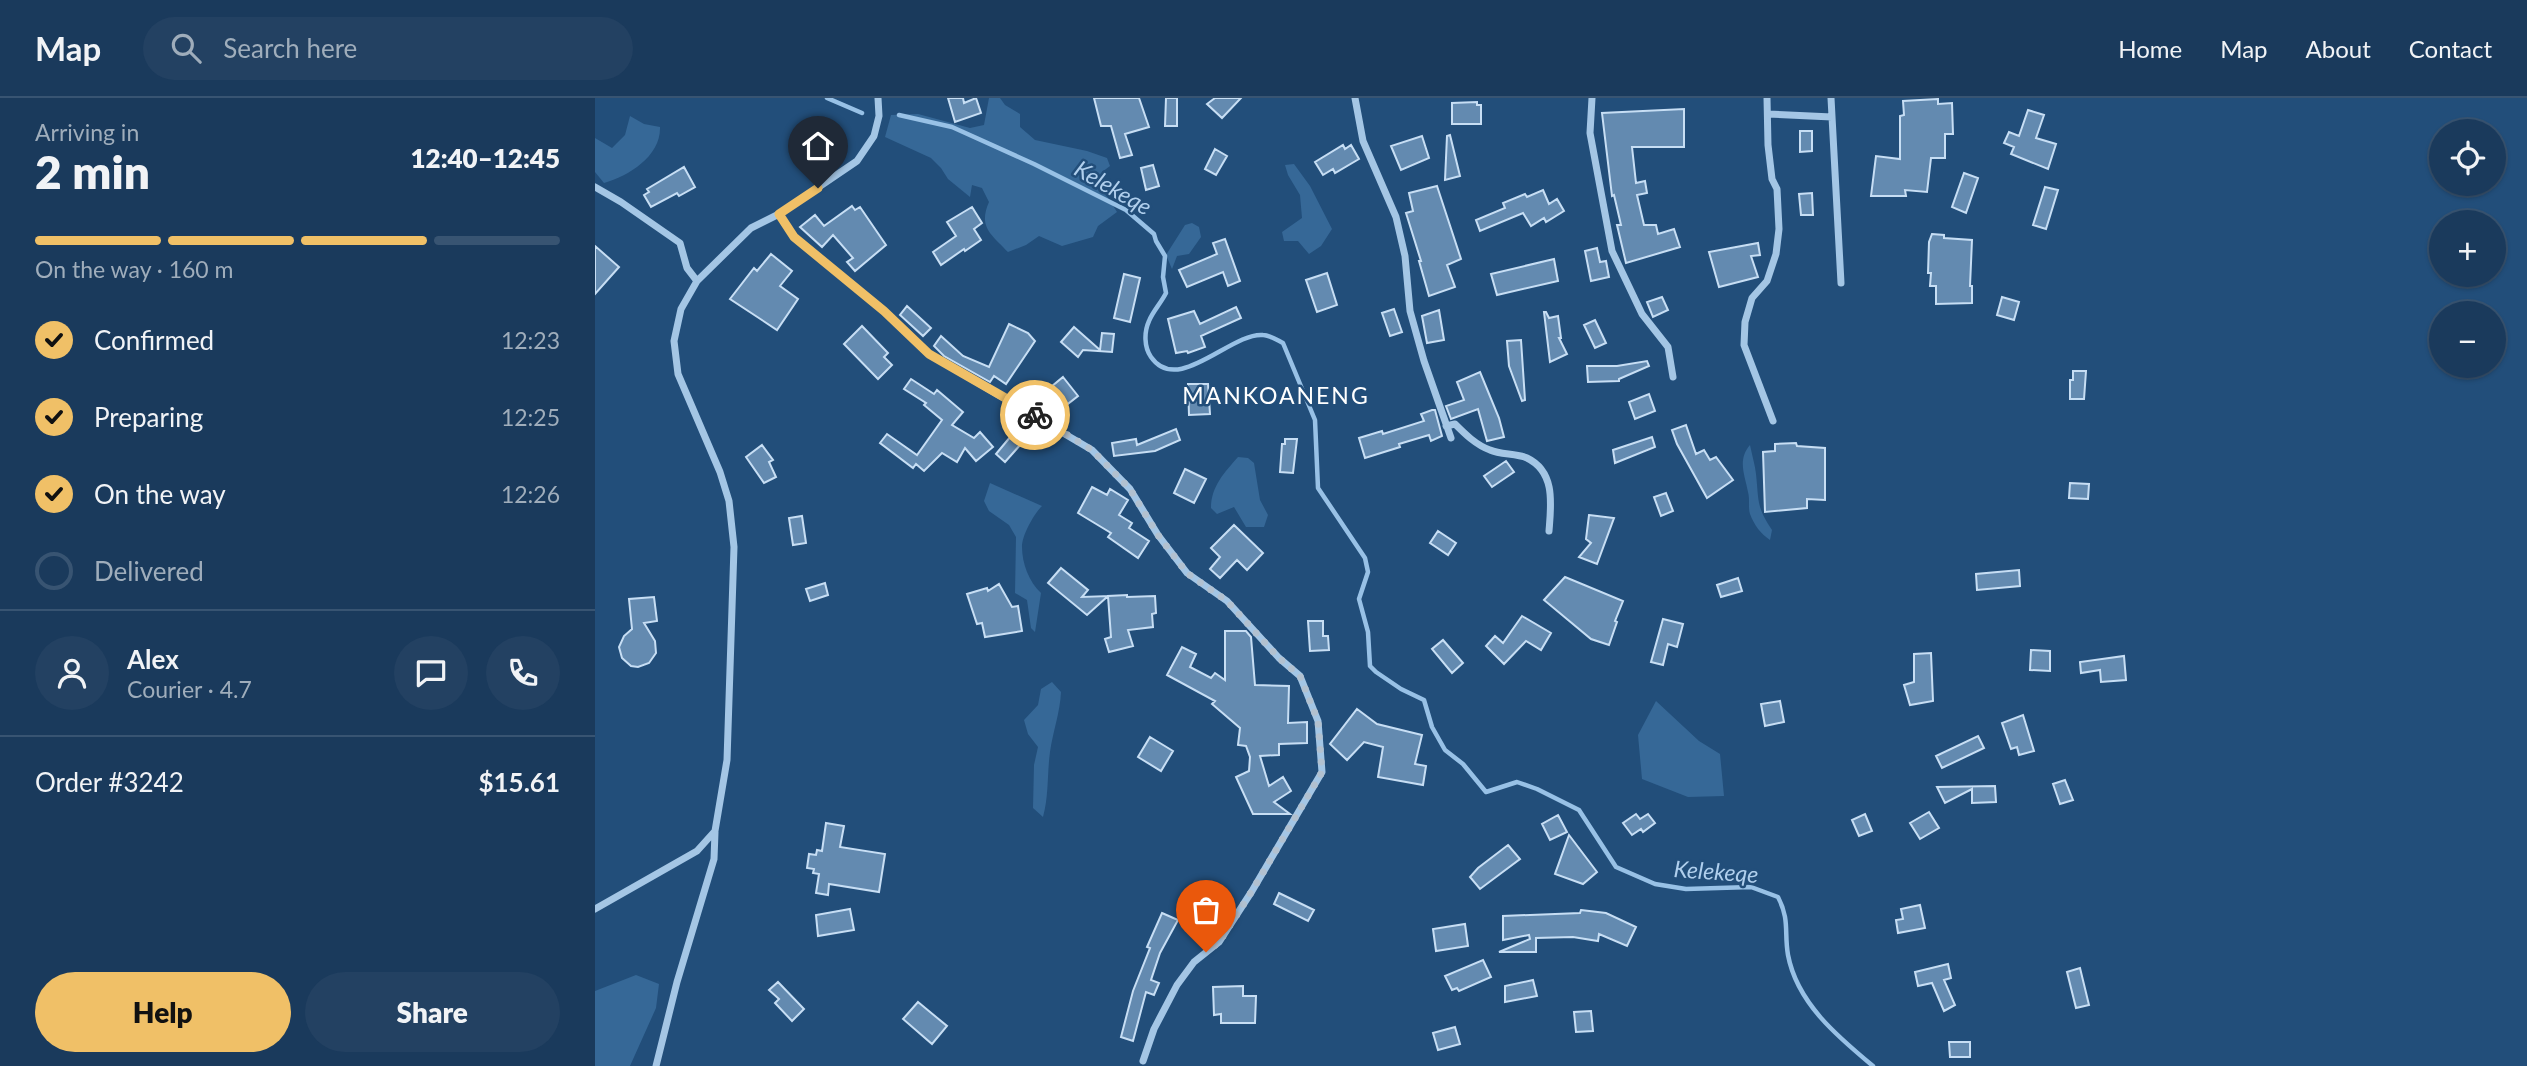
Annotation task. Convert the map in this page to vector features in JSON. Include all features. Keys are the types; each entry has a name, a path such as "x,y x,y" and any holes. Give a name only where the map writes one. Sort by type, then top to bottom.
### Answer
{"street":[{"path":"656,1066 677,982 714,859 715,831 727,760 734,547 729,501 720,472 678,374 674,341 681,309 697,281 751,228 779,214 857,161 874,136 879,116 878,98"},
{"path":"1355,98 1363,141 1396,218 1405,256 1411,311 1424,361 1451,438"},
{"path":"1592,98 1590,133 1612,250 1642,314 1668,347 1673,377"},
{"path":"1767,98 1768,145 1772,179 1777,189 1779,229 1776,254 1767,281 1752,298 1745,322 1744,345 1773,421"},
{"path":"1831,98 1841,283"},
{"path":"1768,114 1832,117"},
{"path":"595,187 680,243 688,268 697,281"},
{"path":"779,214 794,237 884,311 929,354 1092,450 1130,489 1158,535 1187,573 1227,601 1279,658 1300,676 1318,721 1322,772 1267,867 1219,942 1194,962 1177,985 1154,1029 1143,1061"},
{"path":"1446,426 1455,424 1471,439 1489,450 1527,458 1543,470 1551,495 1549,531"},
{"path":"595,909 697,850 715,831"}],"shaded area":[{"path":"989,98 1000,98 1005,105 1020,114 1020,127 1035,140 1107,158 1110,166 1102,172 1103,190 1117,212 1098,226 1093,237 1062,246 1039,236 1008,252 988,230 985,218 989,202 982,188 972,185 970,197 948,179 931,158 885,137 891,115 918,114 970,128 984,125"},
{"path":"630,116 644,124 660,127 659,137 655,147 642,163 604,183 595,172 595,138 612,148 625,135"},
{"path":"1294,164 1310,186 1332,229 1321,246 1309,254 1298,241 1284,241 1282,232 1302,218 1300,195 1285,165"},
{"path":"1192,223 1199,227 1201,237 1189,254 1177,256 1172,269 1166,255 1185,225"},
{"path":"1750,445 1759,503 1772,530 1770,540 1758,529 1749,512 1743,462"},
{"path":"1238,457 1248,458 1254,463 1260,500 1268,515 1264,527 1246,527 1234,507 1217,514 1211,508 1216,486"},
{"path":"990,483 1042,506 1029,525 1022,547 1027,572 1041,593 1035,632 1031,628 1027,600 1015,593 1016,537 1009,525 989,511 984,501"},
{"path":"1052,682 1061,692 1050,752 1043,817 1033,808 1034,765 1038,747 1028,734 1024,720 1038,705 1041,689"},
{"path":"1656,701 1699,741 1720,754 1724,796 1688,797 1642,779 1638,735"},
{"path":"636,975 659,984 656,1008 630,1066 595,1066 595,991"}],"building":[{"path":"948,98 963,98 964,103 976,98 981,113 955,122"},
{"path":"1094,98 1139,98 1149,127 1125,134 1132,155 1120,158 1111,126 1101,126"},
{"path":"1166,98 1177,98 1177,126 1165,126"},
{"path":"1215,98 1241,98 1222,118 1207,104"},
{"path":"1938,99 1938,104 1952,103 1953,134 1945,134 1945,158 1931,158 1927,192 1905,190 1906,196 1871,196 1876,156 1900,159 1900,116 1904,115 1903,101"},
{"path":"1477,102 1477,105 1481,105 1481,124 1452,124 1452,103"},
{"path":"1684,109 1684,147 1632,147 1636,183 1645,181 1647,193 1637,195 1644,225 1656,225 1658,234 1674,229 1680,247 1626,263 1617,225 1621,225 1614,195 1612,196 1602,113"},
{"path":"2028,110 2044,115 2036,138 2056,144 2048,169 2011,154 2014,147 2004,143 2009,132 2019,136"},
{"path":"1800,131 1812,131 1812,151 1800,152"},
{"path":"1450,135 1460,176 1445,180 1447,136"},
{"path":"1422,136 1429,158 1401,170 1391,146"},
{"path":"1343,145 1345,149 1351,145 1359,159 1335,173 1333,169 1323,175 1315,162"},
{"path":"1215,149 1227,156 1216,175 1205,169"},
{"path":"1153,165 1159,186 1146,190 1141,168"},
{"path":"684,167 695,187 651,207 644,195 649,192 647,189"},
{"path":"1964,173 1978,178 1966,213 1952,207"},
{"path":"1437,186 1461,259 1447,265 1455,287 1429,296 1406,213 1413,211 1409,193"},
{"path":"2045,187 2058,190 2046,229 2033,225"},
{"path":"1543,190 1549,204 1557,199 1564,211 1546,222 1544,218 1531,226 1523,213 1480,231 1476,220 1505,208 1503,203"},
{"path":"1812,193 1813,215 1801,215 1799,194"},
{"path":"852,206 855,210 860,207 886,245 855,271 847,262 853,258 833,235 822,247 800,227 815,215 824,226"},
{"path":"972,207 982,223 974,229 981,240 941,265 933,252 956,236 947,222"},
{"path":"1932,234 1944,235 1944,238 1972,240 1972,303 1936,304 1936,286 1930,286 1931,273 1928,273 1929,242"},
{"path":"1225,239 1240,281 1228,286 1223,272 1187,287 1179,270 1217,254 1213,243"},
{"path":"1758,243 1760,255 1751,256 1758,277 1719,287 1709,252"},
{"path":"595,246 619,267 595,294"},
{"path":"1597,248 1600,262 1606,261 1609,277 1591,281 1585,251"},
{"path":"771,254 792,271 780,286 798,299 777,330 730,299 754,268 757,271"},
{"path":"1554,259 1558,281 1497,295 1491,274"},
{"path":"1327,273 1337,305 1317,312 1306,280"},
{"path":"1124,274 1140,278 1130,322 1114,318"},
{"path":"1662,297 1668,310 1653,317 1647,302"},
{"path":"2002,297 2019,302 2014,320 1997,315"},
{"path":"907,306 931,328 923,336 900,315"},
{"path":"1236,307 1241,318 1201,336 1205,347 1188,353 1176,353 1168,319 1194,311 1200,324"},
{"path":"1394,309 1402,332 1390,336 1382,313"},
{"path":"1439,310 1444,340 1427,343 1422,316"},
{"path":"1544,312 1549,318 1558,316 1559,338 1567,354 1550,362"},
{"path":"1595,320 1606,343 1595,348 1584,325"},
{"path":"1009,324 1028,333 1035,341 1006,384 994,376 990,382 944,356 934,346 941,336 963,356 989,367"},
{"path":"862,326 888,353 884,357 892,365 878,379 844,344"},
{"path":"1074,327 1100,350 1102,333 1114,334 1112,352 1083,350 1078,357 1061,342"},
{"path":"1521,340 1525,400 1522,401 1509,366 1507,341"},
{"path":"1647,361 1649,366 1619,381 1588,382 1587,366 1617,366"},
{"path":"2073,371 2086,371 2084,399 2070,399"},
{"path":"1480,372 1504,437 1487,441 1478,409 1451,419 1446,406 1464,400 1457,382"},
{"path":"1063,377 1078,396 1060,410 1045,392"},
{"path":"911,379 934,394 937,390 963,412 952,425 974,438 980,432 993,447 976,461 965,448 957,462 942,453 924,471 916,464 913,468 880,443 887,434 917,455 942,420 924,405 926,403 904,389"},
{"path":"1188,384 1208,384 1210,414 1189,415"},
{"path":"1649,394 1655,411 1635,419 1629,402"},
{"path":"1435,410 1442,436 1431,441 1429,435 1365,458 1359,438 1382,431 1383,434 1424,421 1421,414"},
{"path":"1686,425 1696,454 1704,450 1710,460 1716,457 1733,480 1707,498 1672,430"},
{"path":"1176,429 1180,440 1155,451 1114,456 1112,443 1136,439 1137,445"},
{"path":"1011,436 1021,444 1005,462 996,454"},
{"path":"1652,437 1655,447 1615,463 1613,450"},
{"path":"1285,439 1297,439 1293,473 1280,472 1282,444 1285,444"},
{"path":"1796,443 1797,446 1825,448 1825,500 1807,499 1807,508 1765,512 1763,452 1775,451 1775,444"},
{"path":"762,445 773,460 769,462 776,477 764,483 746,457"},
{"path":"1506,461 1514,472 1492,487 1484,476"},
{"path":"1185,469 1206,479 1194,503 1174,493"},
{"path":"2070,483 2089,484 2088,499 2069,498"},
{"path":"1092,487 1107,495 1110,489 1128,500 1119,515 1132,523 1129,528 1149,541 1138,558 1108,537 1111,533 1078,513"},
{"path":"1666,493 1673,511 1661,516 1654,497"},
{"path":"1589,515 1614,518 1597,564 1579,557 1591,543 1586,539"},
{"path":"802,516 806,543 793,545 789,518"},
{"path":"1234,525 1263,553 1247,570 1237,560 1220,578 1210,569 1220,557 1211,548"},
{"path":"1438,531 1456,543 1448,555 1430,543"},
{"path":"1061,568 1088,590 1082,597 1108,596 1087,615 1048,583"},
{"path":"2019,570 2020,586 1977,590 1976,574"},
{"path":"1565,577 1623,601 1609,645 1591,639 1544,600"},
{"path":"1738,578 1742,591 1721,597 1717,585"},
{"path":"825,583 828,595 810,601 806,589"},
{"path":"999,584 1012,607 1018,606 1022,631 985,637 982,623 977,624 967,594 987,588 988,591"},
{"path":"1108,596 1155,596 1153,627 1128,630 1133,646 1109,652 1105,639 1111,637"},
{"path":"654,597 657,621 644,623 655,641 656,653 649,663 638,667 631,666 622,658 619,647 624,636 632,629 629,599"},
{"path":"1522,616 1551,633 1541,650 1526,641 1504,664 1486,646 1495,636 1503,643"},
{"path":"1663,619 1683,624 1677,647 1668,644 1663,665 1651,662"},
{"path":"1308,621 1323,621 1323,636 1328,636 1329,650 1310,651"},
{"path":"1225,631 1246,631 1251,637 1255,685 1289,686 1288,723 1307,722 1307,743 1279,744 1279,755 1260,756 1269,786 1283,777 1291,791 1274,802 1290,814 1253,814 1236,777 1249,771 1250,757 1246,746 1238,745 1240,728 1212,704 1215,701 1167,675 1182,647 1196,654 1190,667 1211,678 1215,673 1225,680"},
{"path":"1443,640 1463,663 1452,673 1432,649"},
{"path":"2031,650 2050,651 2050,671 2030,670"},
{"path":"1931,653 1933,701 1910,705 1904,685 1914,682 1914,654"},
{"path":"2124,656 2126,680 2101,682 2100,670 2081,673 2080,662"},
{"path":"1780,701 1784,722 1765,726 1761,704"},
{"path":"1357,709 1377,724 1422,735 1415,764 1426,766 1423,785 1378,777 1383,747 1364,742 1347,760 1330,744"},
{"path":"2023,715 2034,751 2019,755 2017,747 2011,749 2002,723"},
{"path":"1978,736 1984,748 1942,768 1936,756"},
{"path":"1150,737 1173,751 1161,771 1138,757"},
{"path":"2065,780 2073,800 2060,804 2053,784"},
{"path":"1995,786 1996,802 1972,803 1972,789 1945,803 1937,787"},
{"path":"1929,812 1939,828 1920,839 1910,823"},
{"path":"1636,814 1640,819 1648,814 1655,823 1643,832 1641,829 1632,835 1623,823"},
{"path":"1865,814 1872,831 1859,836 1852,820"},
{"path":"1558,815 1567,832 1550,840 1542,824"},
{"path":"826,823 844,826 840,847 885,854 879,892 829,884 828,895 816,893 819,874 813,873 814,869 807,868 809,854 816,855 817,850 822,851"},
{"path":"1569,835 1597,872 1583,884 1555,874"},
{"path":"1508,845 1520,859 1480,889 1470,877"},
{"path":"1279,893 1314,910 1308,921 1274,904"},
{"path":"1220,894 1206,921 1200,925 1191,919 1194,911"},
{"path":"1920,905 1925,928 1898,933 1896,920 1903,919 1901,909"},
{"path":"850,909 854,930 818,936 816,915"},
{"path":"1581,910 1606,913 1636,927 1627,946 1599,934 1598,941 1573,937 1536,938 1536,952 1499,952 1530,939 1529,935 1503,940 1503,916 1580,913"},
{"path":"1162,913 1178,920 1160,953 1151,980 1159,983 1154,995 1146,992 1133,1041 1121,1037 1133,991 1150,948 1147,947"},
{"path":"1465,924 1468,946 1436,951 1433,929"},
{"path":"1483,960 1491,977 1459,991 1457,988 1452,990 1445,976"},
{"path":"1948,964 1951,978 1944,980 1955,1005 1944,1011 1932,983 1918,986 1915,972"},
{"path":"2080,968 2089,1005 2076,1008 2067,972"},
{"path":"1533,980 1537,996 1505,1002 1505,986"},
{"path":"778,982 804,1009 792,1021 775,1003 779,999 769,990"},
{"path":"1243,986 1243,996 1256,996 1255,1023 1221,1023 1221,1014 1214,1015 1213,987"},
{"path":"918,1002 947,1026 932,1044 903,1019"},
{"path":"1591,1011 1593,1031 1576,1032 1574,1012"},
{"path":"1455,1027 1460,1044 1438,1050 1433,1033"},
{"path":"1949,1042 1970,1042 1970,1057 1950,1057"}],"waterway":[{"name":"Kelekeqe","path":"827,98 862,113"},
{"name":"Kelekeqe","path":"899,115 952,127 1034,164 1126,210 1154,234 1165,256 1163,277 1166,293 1149,321 1146,339 1151,357 1162,367 1175,370 1190,366 1250,337 1265,335 1283,343 1315,420 1318,488 1365,558 1368,572 1359,599 1368,632 1370,666 1401,689 1424,700 1432,727 1445,750 1463,764 1486,792 1517,782 1579,810 1616,867 1655,884 1686,889 1751,887 1778,897 1785,919 1788,955 1800,989 1833,1031 1873,1066"}],"way so far":[{"path":"1035,415 1092,450 1130,489 1158,535 1187,573 1227,601 1279,658 1300,676 1318,721 1322,772 1252,891 1219,942 1206,952"}],"district":[{"name":"MANKOANENG","path":"1276,396"}],"route":[{"path":"818,188 779,214 794,237 884,311 929,354 1035,415"}]}
